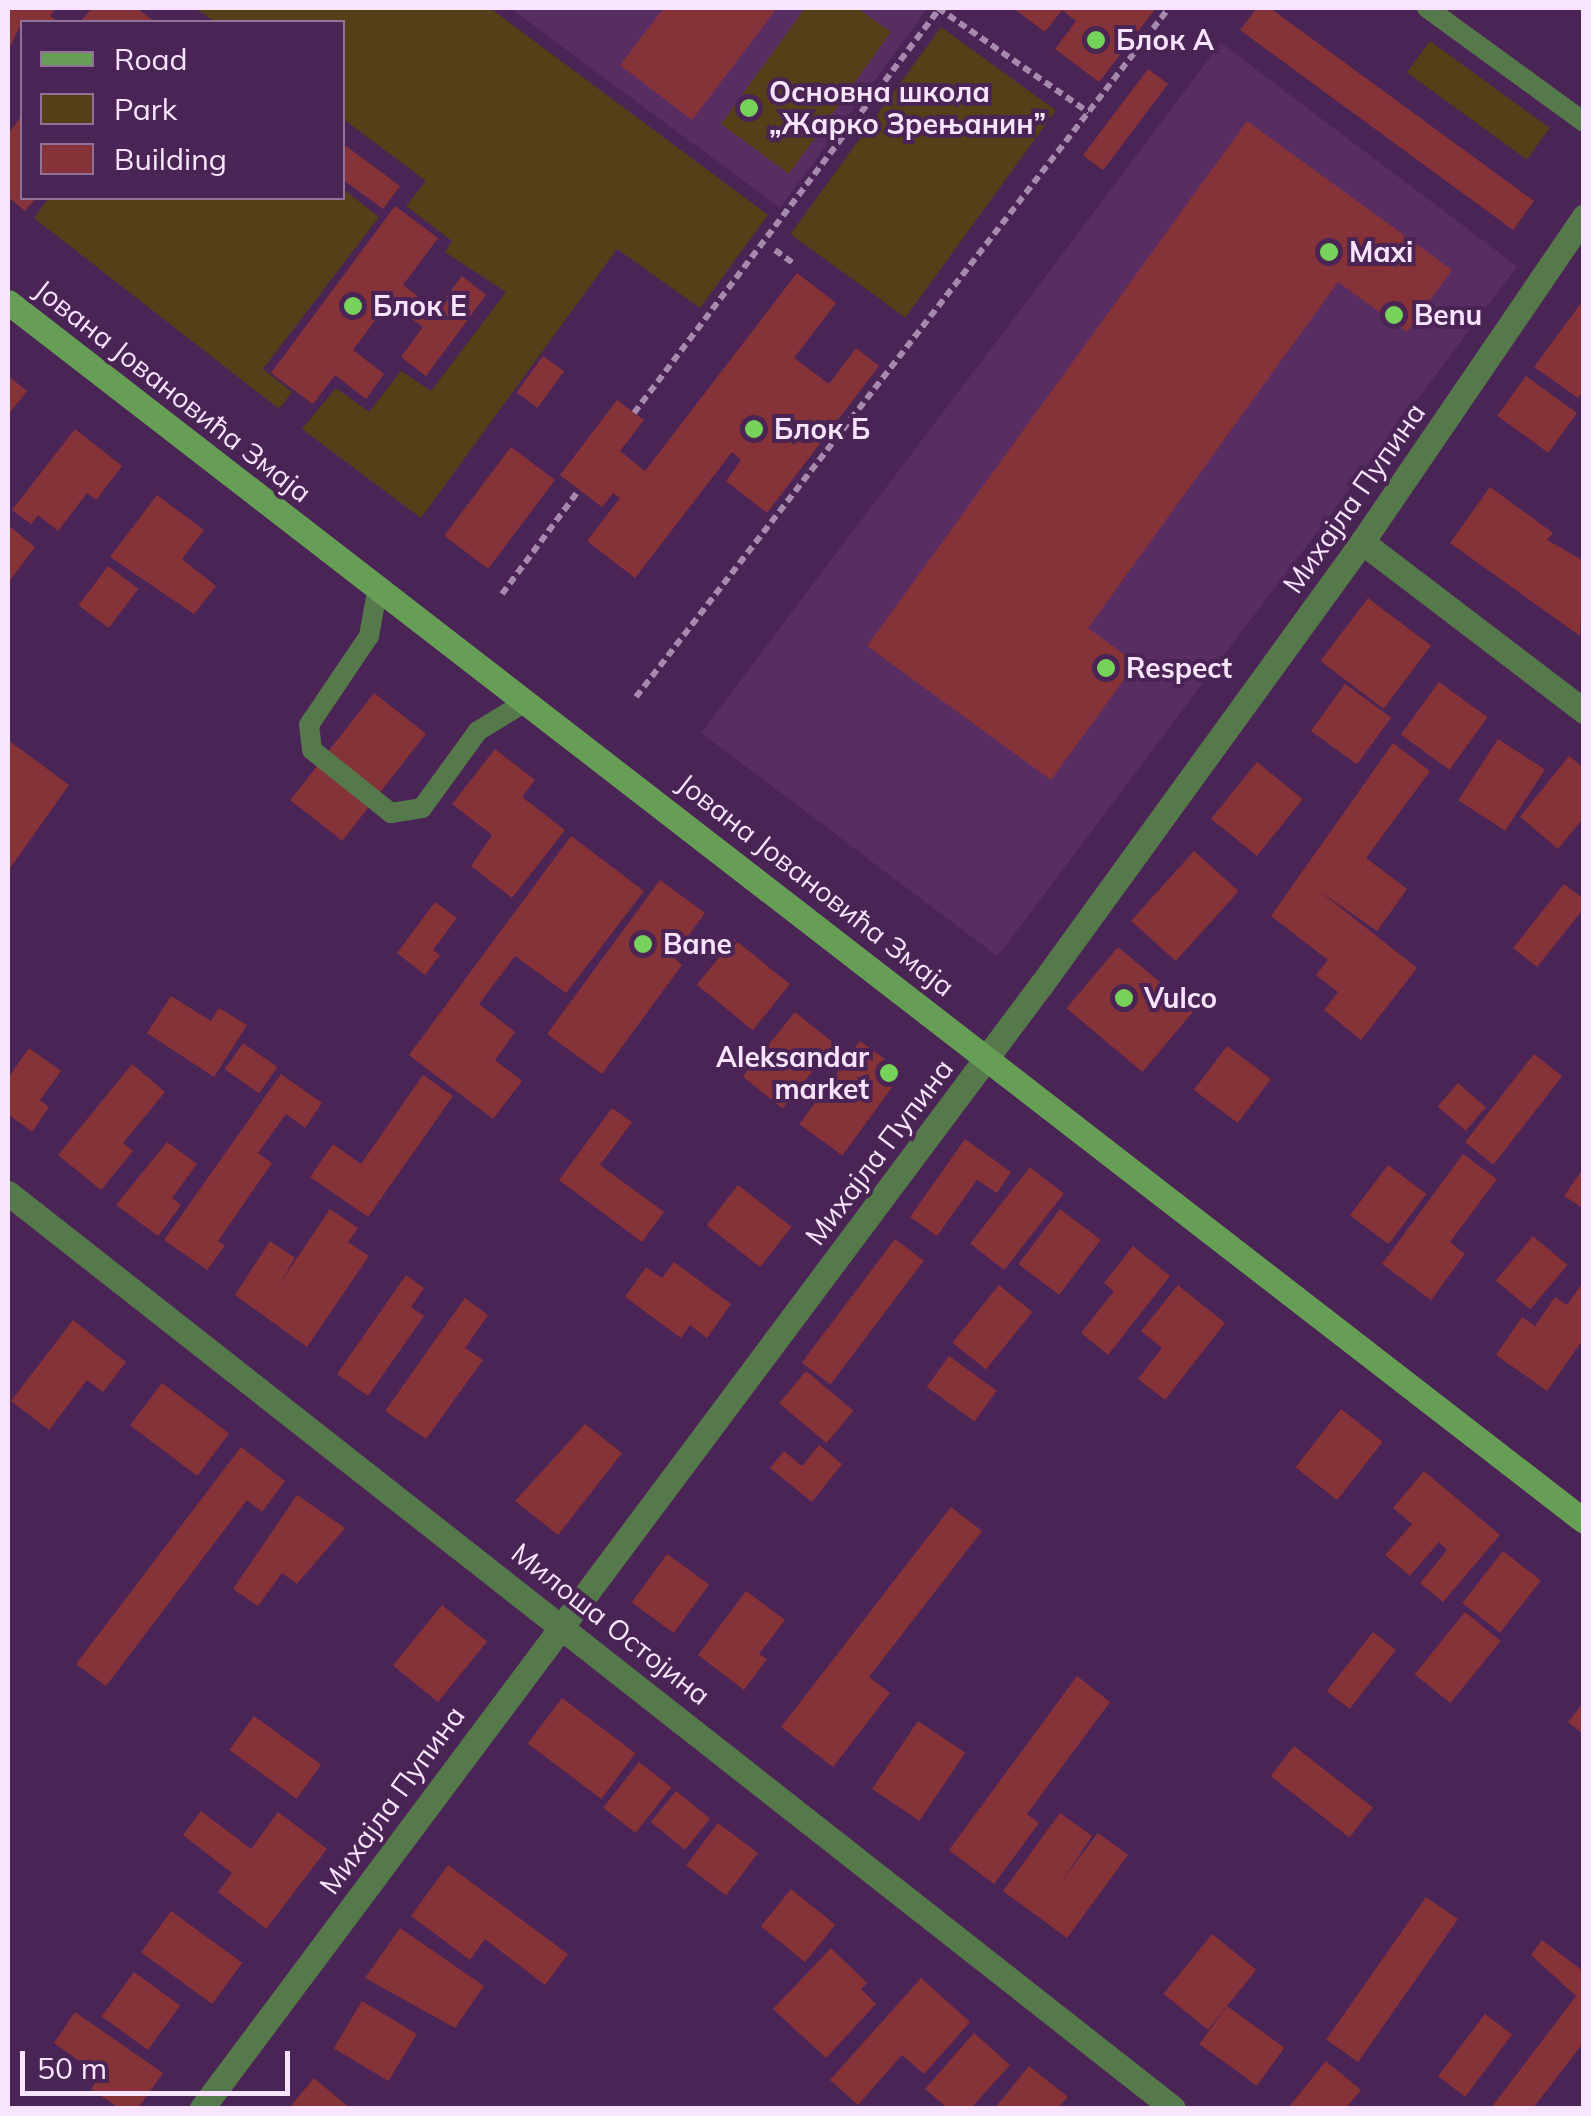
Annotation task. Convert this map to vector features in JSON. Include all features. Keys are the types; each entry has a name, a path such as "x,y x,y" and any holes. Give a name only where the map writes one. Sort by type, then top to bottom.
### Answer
{"main road":[{"name":"Јована Јовановића Змаја","path":"8,302 990,1056 1584,1521"}],"street":[{"name":"Михајла Пупина","path":"202,2108 561,1622 990,1056 1362,542 1584,217"},
{"path":"1362,542 1584,711"},
{"name":"Милоша Остојина","path":"8,1193 561,1622 1172,2108"}],"lane":[{"path":"1427,8 1584,122"},
{"path":"378,586 368,636 309,726 312,750 391,813 422,808 478,731 527,701"}],"path":[{"path":"634,413 939,8 1088,112"},
{"path":"636,697 1169,8"},
{"path":"774,250 794,264"},
{"path":"502,594 579,490"}],"shaded area":[{"name":"Основна школа „Жарко Зрењанин”","path":"510,8 928,8 780,208"},
{"path":"1221,43 1517,266 997,956 701,733"}],"green space":[{"path":"195,8 490,8 768,215 700,308 617,249 421,518 302,429 336,388 369,412 401,371 431,391 506,292 445,252 452,241 406,206 426,181 345,120 345,20 212,20"},
{"path":"805,8 857,8 891,32 789,174 721,124"},
{"path":"941,27 1056,110 905,318 791,234"},
{"path":"1430,41 1550,128 1527,160 1407,73"},
{"path":"345,191 379,217 263,369 292,392 279,409 34,218 48,200 345,200"}],"building":[{"path":"8,8 56,8 50,16 56,20 20,20 8,51"},
{"path":"92,8 136,8 152,20 82,20"},
{"path":"664,8 777,8 692,120 620,65"},
{"name":"Блок А","path":"1013,8 1156,8 1099,82 1055,49 1076,21 1062,10 1045,32"},
{"path":"1257,8 1270,8 1534,201 1513,230 1240,30"},
{"path":"1148,69 1168,84 1103,170 1083,155"},
{"path":"20,118 20,200 34,200 25,211 8,197 8,134"},
{"path":"1247,121 1452,270 1407,332 1338,282 1088,628 1136,663 1051,780 867,646"},
{"path":"345,145 400,186 383,209 345,181"},
{"name":"Блок Е","path":"395,206 438,238 403,285 436,310 462,276 486,295 426,376 401,357 423,327 389,302 353,350 384,374 366,399 335,375 313,404 271,373"},
{"name":"Блок Б","path":"797,273 836,303 794,358 829,384 856,348 879,366 767,513 726,481 741,460 732,452 635,578 587,541 620,498 613,493 602,507 560,475 617,400 644,420 620,451 645,471"},
{"path":"1584,299 1584,390 1578,398 1534,367"},
{"path":"543,356 564,371 538,408 517,392"},
{"path":"8,376 27,391 8,415"},
{"path":"1526,376 1577,413 1548,453 1497,416"},
{"path":"75,429 122,466 96,500 87,493 58,531 38,515 31,524 12,510"},
{"path":"511,447 555,480 488,569 444,536"},
{"path":"1490,487 1553,533 1547,540 1584,561 1580,636 1450,543"},
{"path":"157,495 204,530 182,559 216,586 194,614 110,557"},
{"path":"8,525 35,547 8,583"},
{"path":"108,566 138,589 109,628 79,605"},
{"path":"1368,598 1431,646 1384,709 1320,661"},
{"path":"1439,682 1488,717 1449,770 1401,735"},
{"path":"1345,684 1391,718 1357,764 1311,731"},
{"path":"374,693 426,734 342,841 290,800"},
{"path":"1498,739 1545,769 1505,831 1458,800"},
{"path":"8,740 69,785 8,871"},
{"path":"1393,743 1430,771 1366,858 1407,889 1377,931 1318,890 1417,968 1361,1040 1324,1010 1338,992 1316,975 1328,960 1271,916"},
{"path":"495,749 535,780 522,797 565,830 512,898 471,866 492,835 452,804"},
{"path":"1569,756 1584,768 1584,817 1558,849 1520,817"},
{"path":"1257,762 1303,799 1257,856 1211,819"},
{"path":"571,836 644,891 566,993 515,956 479,1004 515,1032 495,1060 522,1081 493,1119 409,1055"},
{"path":"1194,851 1239,891 1176,961 1131,921"},
{"path":"660,880 705,913 673,957 682,965 602,1074 547,1034"},
{"path":"1564,884 1584,899 1584,908 1537,967 1513,948"},
{"path":"435,902 457,918 433,950 440,955 425,975 397,953"},
{"path":"734,939 790,984 753,1030 697,985"},
{"path":"1118,947 1194,1011 1142,1072 1067,1008"},
{"path":"171,996 211,1021 219,1008 247,1025 214,1077 147,1033"},
{"path":"795,1012 835,1044 782,1109 743,1077"},
{"path":"860,1041 903,1072 842,1155 799,1124"},
{"path":"243,1043 277,1067 259,1093 225,1069"},
{"path":"1227,1046 1271,1079 1238,1123 1194,1090"},
{"path":"29,1048 61,1071 40,1100 49,1107 32,1132 8,1114 8,1078"},
{"path":"1534,1054 1562,1076 1493,1164 1465,1142"},
{"path":"132,1064 165,1092 123,1143 133,1151 101,1190 58,1155"},
{"path":"281,1074 322,1103 305,1128 286,1114 258,1153 272,1163 218,1241 225,1246 207,1270 164,1240"},
{"path":"423,1075 453,1096 368,1217 310,1177 333,1144 361,1164"},
{"path":"1458,1083 1486,1107 1466,1131 1438,1106"},
{"path":"612,1108 632,1122 600,1165 664,1212 642,1242 559,1180"},
{"path":"965,1139 1011,1172 997,1193 977,1180 937,1236 910,1217"},
{"path":"167,1142 197,1164 172,1198 181,1205 158,1236 116,1205"},
{"path":"1463,1154 1497,1179 1450,1242 1465,1254 1431,1300 1382,1264"},
{"path":"1388,1165 1426,1194 1388,1244 1350,1215"},
{"path":"1030,1167 1064,1193 1004,1270 970,1243"},
{"path":"1584,1167 1584,1209 1564,1196"},
{"path":"738,1185 792,1227 760,1267 707,1225"},
{"path":"330,1209 358,1228 348,1242 369,1256 307,1347 235,1295 270,1241 295,1258 279,1285"},
{"path":"1060,1209 1101,1240 1059,1295 1018,1264"},
{"path":"1533,1236 1567,1265 1530,1309 1496,1280"},
{"path":"895,1239 924,1261 830,1384 802,1363"},
{"path":"1133,1246 1170,1276 1108,1355 1081,1333 1114,1291 1104,1283"},
{"path":"674,1262 731,1304 707,1338 690,1325 681,1338 625,1297 646,1267 662,1278"},
{"path":"406,1275 424,1288 411,1307 424,1316 368,1396 337,1374"},
{"path":"1584,1281 1584,1338 1547,1391 1496,1355 1522,1317 1535,1326 1555,1297 1567,1305"},
{"path":"999,1285 1032,1312 986,1370 952,1343"},
{"path":"1178,1285 1225,1323 1165,1400 1138,1379 1162,1348 1141,1331"},
{"path":"465,1298 488,1315 465,1348 483,1360 426,1439 385,1411"},
{"path":"73,1320 126,1362 103,1392 87,1380 49,1430 11,1401"},
{"path":"949,1356 997,1391 974,1421 927,1387"},
{"path":"806,1371 853,1411 826,1443 779,1403"},
{"path":"162,1383 229,1434 197,1476 130,1425"},
{"path":"1341,1409 1383,1442 1337,1500 1295,1467"},
{"path":"585,1424 622,1453 558,1535 515,1501"},
{"path":"819,1445 842,1464 812,1502 770,1468 784,1451 802,1466"},
{"path":"241,1447 285,1481 262,1512 247,1500 106,1686 76,1664"},
{"path":"1424,1471 1500,1535 1443,1602 1420,1583 1447,1550 1439,1542 1410,1576 1385,1555 1412,1524 1393,1508"},
{"path":"297,1495 345,1528 297,1584 282,1573 258,1606 233,1589"},
{"path":"951,1507 982,1531 869,1677 890,1693 833,1767 781,1727"},
{"path":"1503,1551 1541,1581 1500,1633 1462,1603"},
{"path":"667,1554 709,1585 674,1633 632,1603"},
{"path":"746,1591 785,1620 759,1654 767,1659 744,1690 698,1655"},
{"path":"442,1605 487,1642 438,1702 393,1666"},
{"path":"1465,1612 1501,1641 1450,1703 1415,1674"},
{"path":"1373,1632 1396,1650 1350,1709 1327,1691"},
{"path":"1077,1676 1110,1702 1027,1814 1039,1823 994,1884 949,1850"},
{"path":"562,1698 635,1753 601,1799 528,1744"},
{"path":"1584,1702 1584,1735 1568,1722"},
{"path":"254,1716 321,1765 296,1799 229,1750"},
{"path":"918,1721 965,1753 919,1821 872,1789"},
{"path":"1294,1746 1373,1808 1349,1838 1271,1776"},
{"path":"639,1762 671,1787 636,1833 603,1808"},
{"path":"676,1791 710,1819 685,1850 651,1822"},
{"path":"201,1811 251,1849 278,1812 327,1849 266,1929 218,1892 232,1873 183,1835"},
{"path":"1060,1813 1092,1836 1062,1881 1098,1833 1128,1855 1067,1938 1003,1891"},
{"path":"718,1823 758,1853 726,1895 686,1865"},
{"path":"448,1865 568,1954 545,1985 485,1939 470,1960 411,1916"},
{"path":"791,1889 835,1925 805,1962 761,1926"},
{"path":"1426,1897 1458,1919 1358,2062 1326,2040"},
{"path":"171,1911 242,1963 212,2004 141,1952"},
{"path":"400,1928 484,1986 455,2028 365,1978"},
{"path":"1212,1934 1256,1970 1208,2030 1164,1994"},
{"path":"1542,1940 1584,1972 1584,2042 1533,2108 1491,2108 1576,1996 1531,1955"},
{"path":"831,1948 867,1983 861,1989 876,2004 826,2058 773,2009"},
{"path":"134,1972 180,2006 148,2050 102,2016"},
{"path":"921,1978 970,2022 924,2074 902,2055 858,2105 830,2080"},
{"path":"362,2001 417,2034 389,2081 334,2048"},
{"path":"1227,2006 1284,2048 1257,2086 1199,2044"},
{"path":"75,2012 163,2073 138,2108 119,2108 91,2089 100,2076 54,2043"},
{"path":"1485,2014 1512,2034 1465,2097 1438,2076"},
{"path":"974,2033 1010,2065 971,2108 947,2108 925,2089"},
{"path":"1326,2061 1361,2090 1346,2108 1288,2108"},
{"path":"1029,2066 1068,2097 1058,2108 995,2108"},
{"path":"314,2078 350,2108 289,2108"}],"place":[{"name":"Блок А","path":"1096,40"},
{"name":"Основна школа „Жарко Зрењанин”","path":"749,108"},
{"name":"Maxi","path":"1329,252"},
{"name":"Блок Е","path":"353,306"},
{"name":"Benu","path":"1394,315"},
{"name":"Блок Б","path":"754,429"},
{"name":"Respect","path":"1106,668"},
{"name":"Bane","path":"643,944"},
{"name":"Vulco","path":"1124,998"},
{"name":"Aleksandar market","path":"889,1073"}]}
